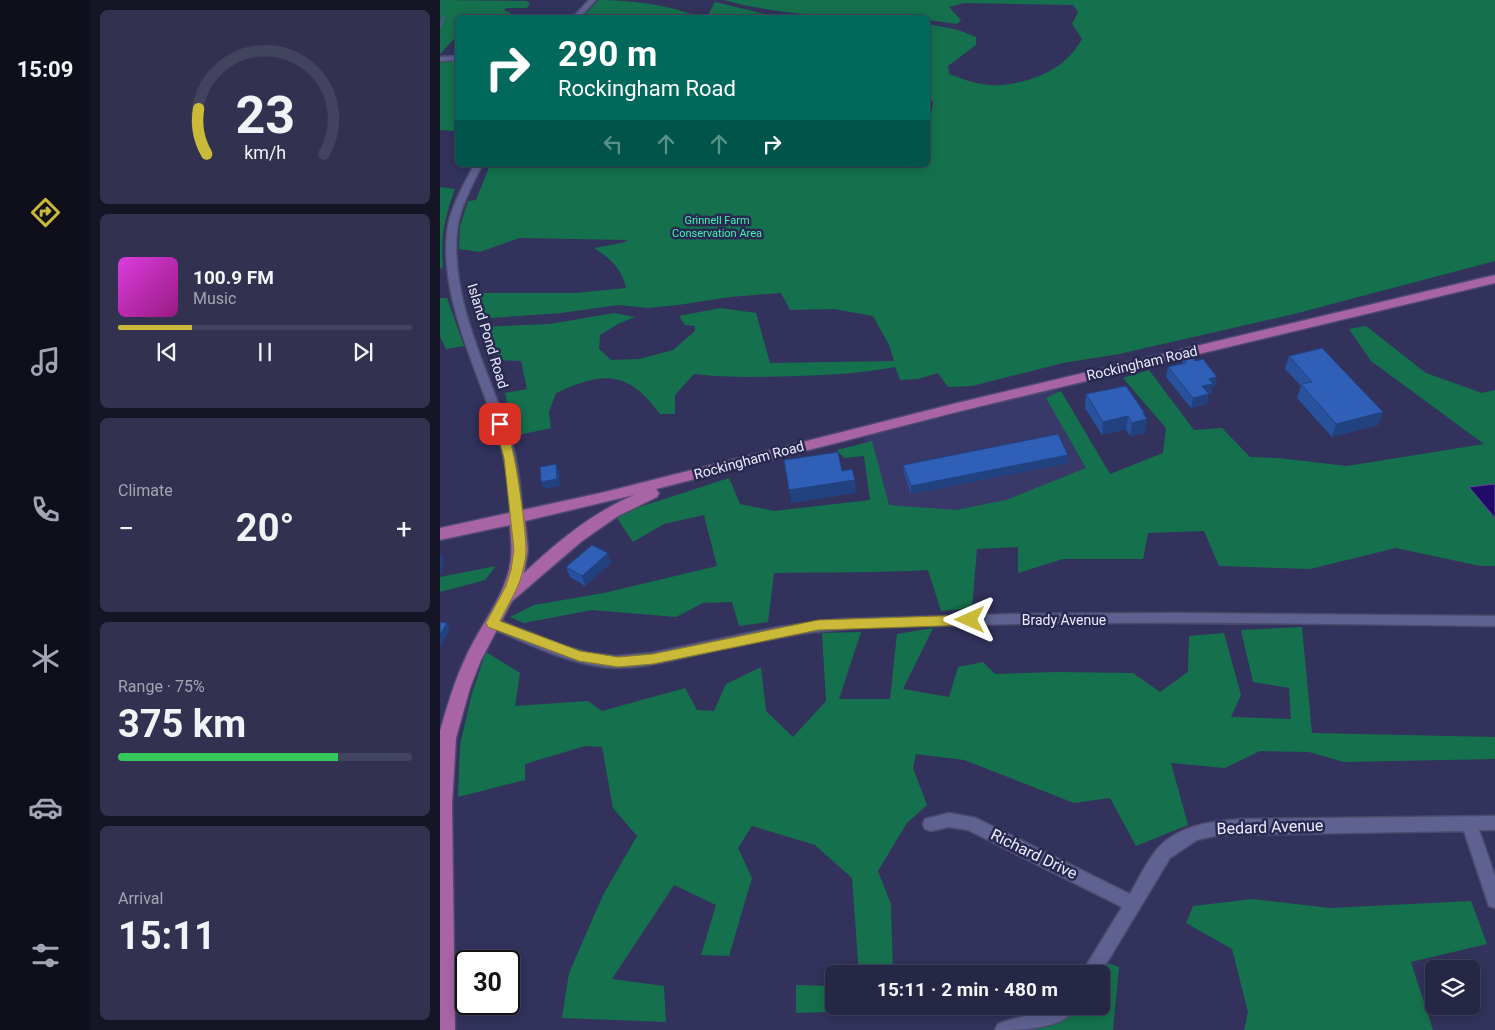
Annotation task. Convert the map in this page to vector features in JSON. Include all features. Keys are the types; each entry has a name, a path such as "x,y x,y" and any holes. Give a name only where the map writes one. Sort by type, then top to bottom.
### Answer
{"main road":[{"name":"Rockingham Road","path":"440,534 517,518 1074,379 1495,280"},
{"path":"504,602 553,556 597,521 638,498 708,471"},
{"path":"444,1030 442,924 443,804 447,738 461,688 473,659 512,586 520,560 517,518"}],"street":[{"path":"578,15 592,0"},
{"path":"440,59 455,58"},
{"name":"Island Pond Road","path":"477,167 461,199 455,218 452,244 453,267 471,340 507,444 517,518"},
{"name":"Brady Avenue","path":"493,623 579,656 618,662 653,659 831,624 931,621 1255,618 1495,621"},
{"name":"Richard Drive","path":"931,824 949,820 970,823 1133,904"},
{"path":"1469,823 1495,900"},
{"name":"Bedard Avenue","path":"1096,965 1164,853 1181,839 1202,830 1242,826 1495,823"},
{"path":"1004,1030 1033,1024 1055,1015"}],"shaded area":[{"path":"1057,389 1119,504 892,544 864,437"},
{"path":"1495,484 1495,518 1469,487"}],"green space":[{"path":"440,0 526,1 530,3 527,8 506,8 504,10 514,15 455,15 455,38 440,54"},
{"path":"599,0 650,4 676,9 694,15 584,15"},
{"name":"Grinnell Farm Conservation Area","path":"724,0 1495,0 1495,261 1294,314 1119,354 1063,363 972,386 948,387 938,373 918,379 900,380 895,367 811,376 746,377 694,374 675,395 675,414 660,414 637,389 625,382 601,378 556,393 549,412 551,428 514,436 505,393 527,389 521,361 495,360 481,327 550,324 614,313 635,317 618,324 600,335 599,349 611,360 639,359 673,350 695,331 695,326 685,325 679,316 720,308 756,313 770,363 894,361 889,345 873,316 834,309 790,310 781,293 730,297 648,308 618,305 561,313 477,319 472,293 575,293 626,288 622,275 614,265 594,248 622,243 628,240 519,238 480,252 459,249 460,226 468,201 476,200 489,167 930,167 930,113 933,102 930,99 930,24 958,30 976,37 976,45 948,66 949,74 968,81 988,85 1015,83 1038,77 1058,66 1082,39 1072,24 1078,12 1073,5 964,3 949,7 961,20 957,24 930,20 930,15 812,15 749,6"},
{"path":"715,2 765,14 779,15 708,15"},
{"path":"455,60 455,129 453,131 440,130 440,61"},
{"path":"440,187 455,189 444,227 442,246 443,266 440,269"},
{"path":"440,298 447,298 464,346 446,349 440,336"},
{"path":"1366,326 1426,373 1482,393 1495,390 1495,484 1470,487 1495,518 1495,566 1480,566 1396,548 1310,569 1219,566 1204,531 1148,533 1143,559 1063,559 1018,573 1018,547 977,549 972,608 941,611 928,570 774,573 768,622 739,626 732,602 703,603 676,617 592,610 524,623 510,617 534,605 604,593 717,566 704,515 664,524 633,542 615,515 729,478 740,504 774,511 870,500 864,456 844,458 837,450 872,441 889,505 956,510 1006,500 1086,468 1046,398 1061,391 1110,474 1163,453 1166,428 1123,378 1149,370 1194,430 1222,428 1250,457 1278,458 1347,466 1484,444 1371,361 1349,329"},
{"path":"496,566 485,580 440,592 440,577"},
{"path":"1302,627 1312,733 1495,737 1495,759 1344,762 1309,752 1260,751 1225,768 1171,763 1188,825 1136,846 1110,798 1074,803 964,760 916,754 913,768 927,805 907,823 878,871 891,904 893,965 858,965 852,878 815,845 752,826 738,848 752,878 729,956 701,955 716,905 674,885 612,979 664,986 666,1022 562,1018 569,973 603,895 637,836 613,808 602,747 585,746 525,764 525,780 458,797 460,745 472,693 486,652 520,673 515,706 588,701 602,711 685,688 697,710 714,711 726,684 761,667 766,711 793,737 826,701 822,633 861,632 839,699 890,699 897,634 933,628 903,689 949,697 958,667 983,662 995,674 1057,672 1133,673 1160,692 1188,672 1189,636 1224,633 1241,695 1231,717 1291,719 1289,688 1253,682 1241,630"},
{"path":"1253,899 1330,908 1471,901 1487,944 1411,962 1425,1005 1425,1015 1428,1015 1433,1030 1244,1030 1248,1012 1232,949 1186,923 1193,906"},
{"path":"1105,962 1119,967 1113,1030 1021,1030 1074,1015 1110,1015 1110,965 1103,965"},
{"path":"796,985 825,986 825,1012 796,1013"}],"building":[{"path":"1322,348 1383,412 1336,424 1301,384 1312,382 1289,356"},
{"path":"1192,356 1195,361 1203,359 1217,377 1209,379 1213,384 1202,386 1209,394 1193,398 1168,367 1186,363 1183,359"},
{"path":"1126,386 1147,419 1132,423 1128,416 1103,422 1086,394"},
{"path":"1058,434 1068,455 911,486 903,465"},
{"path":"838,452 842,471 852,469 855,480 789,490 784,460"},
{"path":"556,464 557,479 541,482 540,467"},
{"path":"592,545 608,553 582,576 566,567"},
{"path":"440,622 447,623 440,635"}],"waterway":[{"path":"440,27 444,17"}],"route":[{"path":"500,424 510,458 520,560 512,586 493,623 579,656 604,661 629,662 653,659 818,625 970,620"}]}
